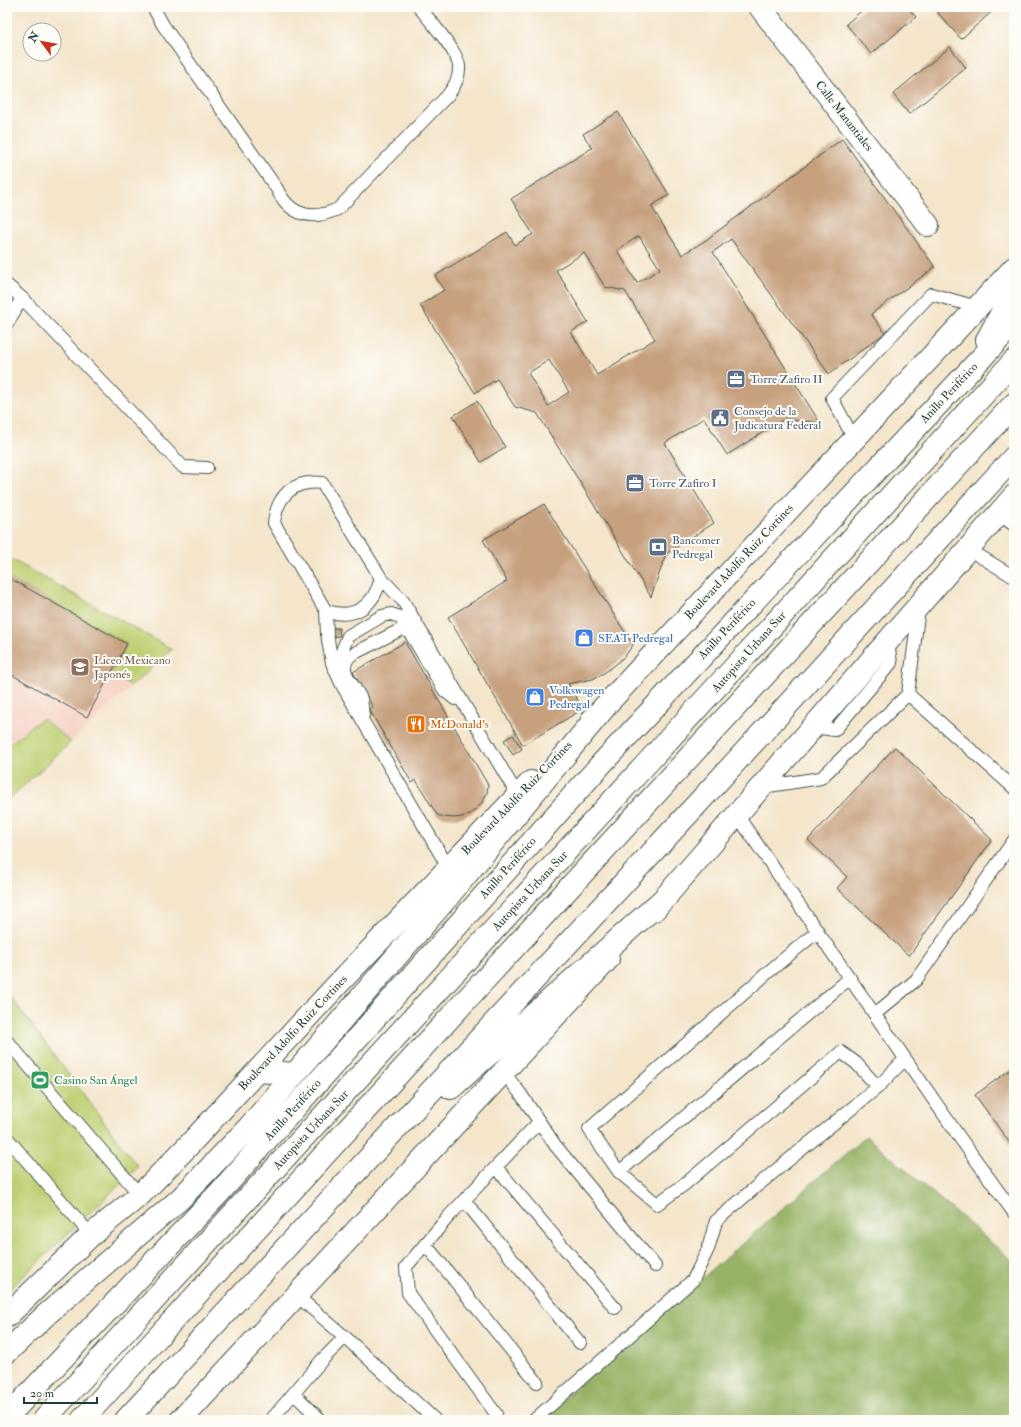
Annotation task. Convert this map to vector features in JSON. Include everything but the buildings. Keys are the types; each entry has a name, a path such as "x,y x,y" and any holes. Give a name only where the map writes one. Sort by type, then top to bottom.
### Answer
{"main road":[{"name":"Calle Manantiales","path":"760,7 928,225"},
{"name":"Boulevard Adolfo Ruiz Cortines","path":"7,1316 91,1236 140,1195 187,1147 337,985 605,707 1014,268"},
{"path":"973,367 1014,290"},
{"name":"Anillo Periférico","path":"7,1418 219,1193 604,761 1014,323"},
{"name":"Autopista Urbana Sur","path":"44,1420 643,768 1014,361"},
{"path":"82,1420 1014,404"},
{"path":"126,1420 703,797 1014,457"},
{"path":"181,1420 667,896 968,549 1006,519 1014,496"},
{"path":"7,1352 46,1314 180,1199 249,1127 473,866 605,707"},
{"path":"473,866 604,761"},
{"path":"354,1174 667,896"},
{"path":"259,1071 294,1074"}],"lane":[{"path":"153,7 156,14 277,189 281,198 296,211 305,215 316,216 328,214 338,209 455,86 459,66 456,56 419,7"},
{"path":"7,284 183,467 207,468"},
{"path":"854,439 832,398 931,294 977,307"},
{"path":"7,324 22,298"},
{"path":"449,868 342,685 332,663 326,634 326,611 274,523 278,504 290,490 311,482 322,483 381,578 403,601 518,796"},
{"path":"968,549 1014,577"},
{"path":"326,611 344,614 354,612 362,608 372,600 378,590 381,578"},
{"path":"761,788 821,778 908,694 919,605"},
{"path":"363,721 361,700 341,666 342,651 348,636 382,616 391,614 400,617 444,690 464,706"},
{"path":"344,670 345,662 351,655 398,630 405,630 410,633"},
{"path":"908,694 1014,788"},
{"path":"737,815 905,1059 1014,1213"},
{"path":"875,1014 916,980 1014,840"},
{"path":"818,931 773,968 589,1129 619,1172 657,1204 685,1184 841,1052 856,1063 878,1088"},
{"path":"619,1172 850,978"},
{"path":"7,1041 140,1195"},
{"path":"490,1053 520,1093 554,1145 655,1266"},
{"path":"534,1420 693,1280 708,1249 716,1221 878,1088 905,1059"},
{"path":"496,1414 408,1293 406,1267 464,1200 539,1122"},
{"path":"7,1138 91,1236"},
{"path":"496,1167 615,1308"},
{"path":"464,1200 580,1343"},
{"path":"425,1244 537,1382"},
{"path":"296,1295 345,1337 435,1420"},
{"path":"271,1420 322,1360 345,1337"},
{"path":"294,1394 321,1420"}],"shaded area":[{"name":"Liceo Mexicano Japonés","path":"7,557 172,649 7,801"}],"green space":[{"path":"7,557 172,649 132,686 111,674 127,644 11,579 7,585"},
{"path":"43,719 71,742 7,801 7,747 31,726"},
{"name":"Casino San Ángel","path":"7,992 138,1167 7,1292"},
{"path":"866,1136 1014,1262 1014,1420 539,1420"}],"place":[{"name":"Torre Zafiro II","path":"736,379"},
{"name":"Consejo de la Judicatura Federal","path":"720,418"},
{"name":"Torre Zafiro I","path":"635,483"},
{"name":"Bancomer Pedregal","path":"658,547"},
{"name":"SEAT Pedregal","path":"584,638"},
{"name":"Liceo Mexicano Japonés","path":"80,667"},
{"name":"Volkswagen Pedregal","path":"535,697"},
{"name":"McDonald's","path":"416,724"},
{"name":"Casino San Ángel","path":"40,1080"}]}
